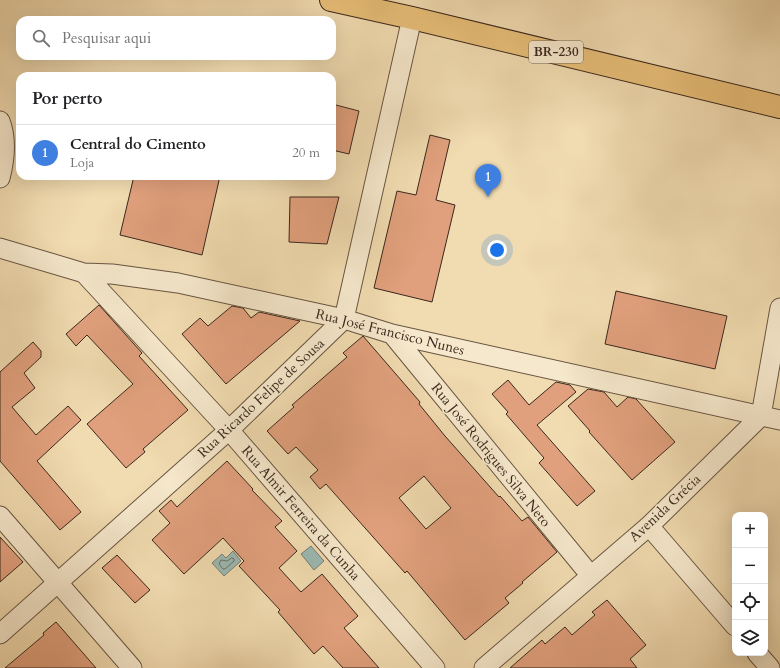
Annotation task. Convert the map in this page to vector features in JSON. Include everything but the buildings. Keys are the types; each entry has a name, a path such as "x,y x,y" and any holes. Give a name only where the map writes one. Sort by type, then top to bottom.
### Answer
{"highway":[{"name":"BR-230","path":"331,0 412,18 780,107"}],"street":[{"path":"344,319 412,18"},
{"path":"0,121 5,146 0,178"},
{"name":"Rua José Francisco Nunes","path":"0,248 84,272 112,274 178,283 344,319 392,334 780,420"},
{"name":"Rua Almir Ferreira da Cunha","path":"84,272 229,430 435,668"},
{"path":"761,416 780,308"},
{"name":"Rua Ricardo Felipe de Sousa","path":"0,634 58,584 229,430 344,319"},
{"name":"Rua José Rodrigues Silva Neto","path":"392,334 591,576"},
{"name":"Avenida Grécia","path":"484,668 649,526 761,416"},
{"path":"0,516 132,668"},
{"path":"649,526 732,623"},
{"path":"760,656 770,668"}],"water":[{"path":"311,546 324,561 314,570 301,554"},
{"path":"233,551 241,561 224,576 212,563 222,554 226,558"}],"place":[{"name":"Central do Cimento","path":"488,197"}]}
